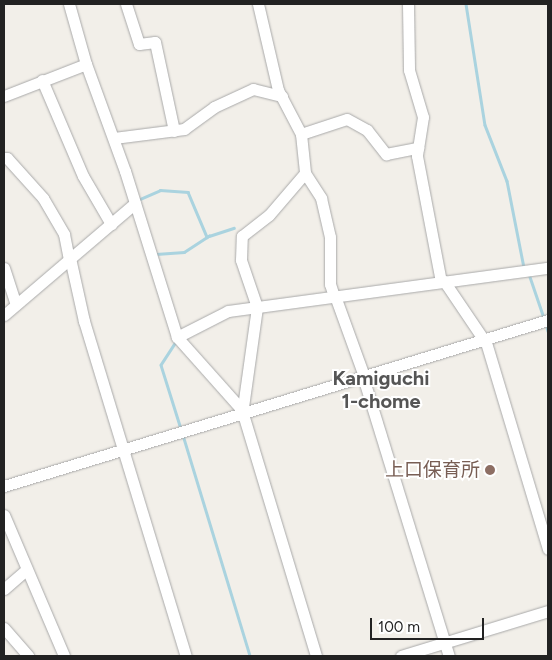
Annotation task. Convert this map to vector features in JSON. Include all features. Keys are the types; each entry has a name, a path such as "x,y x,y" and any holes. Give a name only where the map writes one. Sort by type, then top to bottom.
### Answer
{"street":[{"path":"69,4 86,64 114,138 177,337 242,413 316,656"},
{"path":"126,4 139,44 154,42 174,132"},
{"path":"258,4 282,96 301,134 305,173 321,198 330,237 330,284 363,377 449,656"},
{"path":"408,4 409,70 422,117 417,156 442,281 485,339 548,549"},
{"path":"4,96 86,64"},
{"path":"42,80 83,176 111,224"},
{"path":"114,138 174,132 184,129 214,107 247,91 282,96"},
{"path":"301,134 346,119 367,130 386,154 418,148"},
{"path":"4,158 7,158 43,198 64,234 84,321 186,656"},
{"path":"242,413 257,307 242,260 242,236 269,214 305,173"},
{"path":"4,314 135,203"},
{"path":"4,268 16,304"},
{"path":"177,337 228,311 548,268"},
{"path":"4,486 548,320"},
{"path":"4,515 64,656"},
{"path":"4,589 27,569"},
{"path":"401,656 548,611"},
{"path":"4,628 28,656"}],"waterway":[{"path":"466,4 485,125 507,181 524,268"},
{"path":"138,200 160,190 188,192 207,237"},
{"path":"156,254 184,252 209,236 234,228"},
{"path":"529,274 544,318"},
{"path":"546,323 548,331"},
{"path":"176,342 161,365 181,429"},
{"path":"183,435 250,656"}],"place":[{"name":"上口保育所","path":"490,470"}],"district":[{"name":"Kamiguchi 1-chome","path":"381,390"}]}
